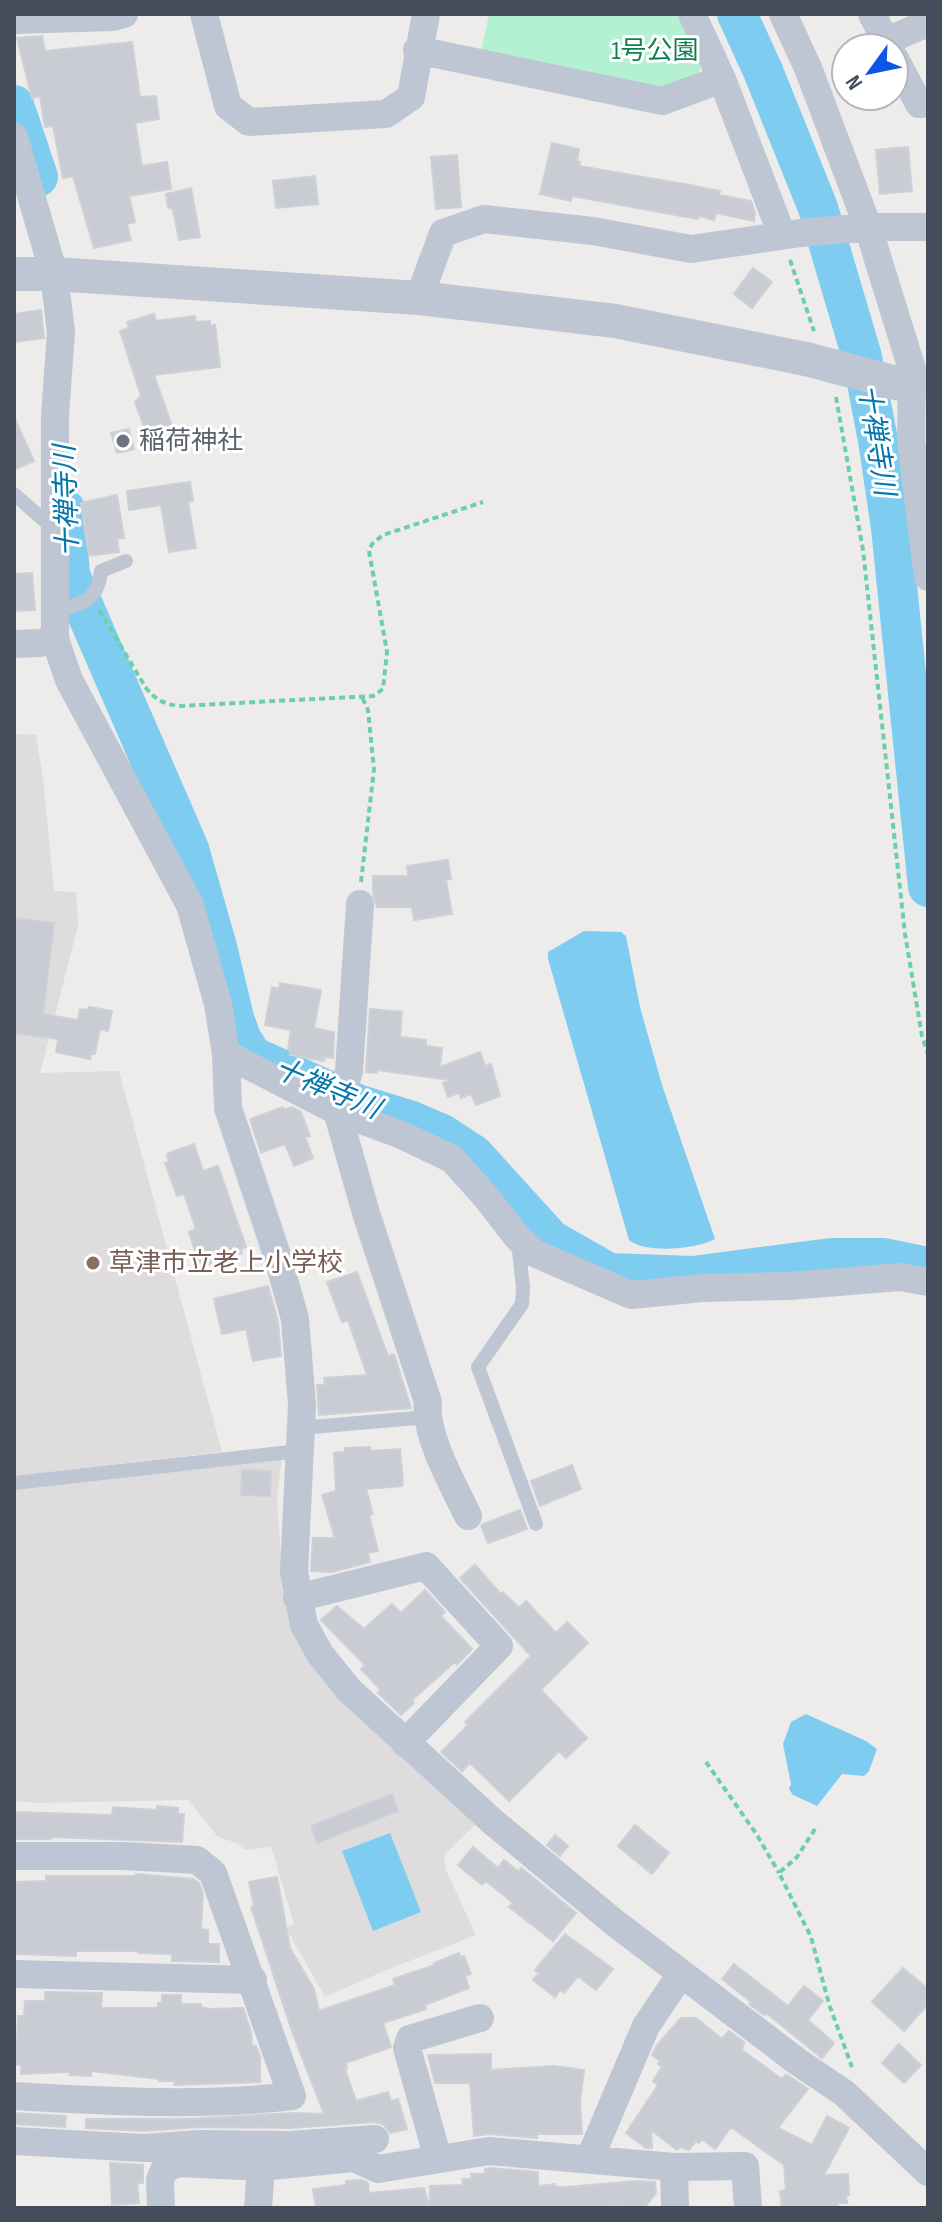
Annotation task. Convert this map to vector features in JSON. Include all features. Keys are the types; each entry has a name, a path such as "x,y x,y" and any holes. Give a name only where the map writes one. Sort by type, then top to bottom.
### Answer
{"street":[{"path":"14,20 124,14"},
{"path":"204,14 228,106 249,122 386,114 411,97 417,50 426,14"},
{"path":"692,14 792,234"},
{"path":"783,14 808,68 856,228 920,389 911,440 928,577"},
{"path":"872,14 881,32"},
{"path":"910,35 928,23"},
{"path":"417,50 662,101 722,79"},
{"path":"910,87 919,104 928,103"},
{"path":"14,137 54,274 61,332 55,415 54,626 69,680 190,905 218,1004 226,1054 228,1108 295,1319 302,1405 293,1548 297,1598 304,1625 320,1654 349,1690 493,1822 681,1974 844,2093 928,2172"},
{"path":"419,298 443,233 484,219 593,231 691,249 856,228 928,227"},
{"path":"14,274 419,298 615,321 810,346 920,389"},
{"path":"14,644 40,643 54,626"},
{"path":"360,904 349,1071 341,1101 366,1213 428,1402 428,1417 439,1453 468,1516"},
{"path":"226,1054 279,1083 341,1101 452,1159 534,1253 631,1295 900,1277 928,1282"},
{"path":"297,1598 426,1566 499,1646 405,1743"},
{"path":"14,1856 124,1856 197,1860 213,1873 292,2096 250,2101 91,2101 14,2096"},
{"path":"14,1974 253,1980"},
{"path":"590,2158 646,2026 681,1974"},
{"path":"438,2159 407,2048 410,2039 480,2018"},
{"path":"14,2141 144,2148 199,2144 290,2145 375,2139"},
{"path":"161,2208 160,2180 165,2168 179,2163 261,2167 354,2158 378,2169 489,2151 674,2167 745,2166 748,2208"},
{"path":"258,2208 261,2167"},
{"path":"674,2167 675,2208"}],"lane":[{"path":"14,494 54,529"},
{"path":"54,626 89,600 100,585 101,571 126,561"},
{"path":"517,1237 522,1304 478,1367 536,1524"},
{"path":"14,1483 428,1417"}],"path":[{"path":"792,234 810,346"},
{"path":"833,388 863,550 905,934 922,1036 928,1054"},
{"path":"89,600 107,622 146,688 155,699 167,705 373,696 383,689 387,652 369,551 372,544 383,535 483,502"},
{"path":"360,696 368,710 374,769 360,904"},
{"path":"706,1762 752,1826 811,1937 829,2004 856,2076"},
{"path":"779,1873 797,1857 815,1829"}],"shaded area":[{"name":"草津市立老上小学校","path":"14,734 36,735 54,891 76,892 78,926 40,1073 119,1071 222,1452 14,1476"},
{"path":"282,1458 277,1497 286,1607 291,1623 476,1824 444,1855 446,1870 476,1935 325,1997 286,1928 294,1924 271,1847 245,1850 237,1843 218,1837 188,1800 14,1801 14,1489"}],"green space":[{"name":"1号公園","path":"489,14 679,14 703,62 696,79 653,89 481,52"}],"water":[{"path":"584,931 621,932 626,936 640,1007 662,1085 715,1239 685,1247 659,1248 629,1240 548,959 548,952"},
{"path":"806,1714 877,1749 864,1776 842,1774 817,1806 793,1795 789,1789 791,1784 783,1744 791,1722"},
{"path":"390,1833 421,1912 373,1931 342,1851"}],"building":[{"path":"42,36 45,51 132,42 140,97 156,96 159,119 135,123 142,166 167,162 171,189 129,196 135,222 127,224 131,240 94,248 73,176 63,178 53,126 45,127 40,96 32,98 17,38"},
{"path":"552,143 579,149 579,166 720,191 719,195 751,201 754,221 716,213 714,220 699,216 698,219 572,196 571,201 540,194"},
{"path":"908,147 912,191 880,194 876,150"},
{"path":"457,155 461,207 436,209 431,157"},
{"path":"315,176 318,204 276,208 273,181"},
{"path":"191,188 200,237 179,240 166,194"},
{"path":"753,268 772,282 752,308 734,294"},
{"path":"41,310 44,338 14,342 14,314"},
{"path":"154,314 156,321 195,316 196,322 210,321 210,326 215,325 220,367 154,375 172,426 147,435 135,402 141,396 120,331 129,328 127,322"},
{"path":"14,417 34,461 14,470"},
{"name":"稲荷神社","path":"129,429 134,449 117,453 111,433"},
{"path":"190,482 193,501 188,502 196,548 169,552 161,505 129,510 127,491"},
{"path":"117,495 124,538 117,539 119,552 89,556 81,503"},
{"path":"32,573 35,610 14,611 14,574"},
{"path":"448,860 451,879 446,880 452,914 414,920 412,907 377,907 373,876 408,876 407,866"},
{"path":"14,918 54,923 43,1014 78,1020 80,1009 88,1010 89,1007 112,1011 108,1031 100,1029 95,1054 91,1054 90,1059 56,1052 58,1039 14,1033"},
{"path":"280,983 321,990 314,1028 334,1032 333,1058 324,1057 324,1061 290,1055 291,1030 265,1025 272,987 279,989"},
{"path":"370,1009 402,1012 400,1037 426,1040 426,1046 442,1048 440,1067 480,1052 485,1066 491,1064 500,1096 476,1105 471,1094 461,1098 459,1093 448,1097 443,1083 450,1080 377,1070 377,1073 366,1072"},
{"path":"283,1107 284,1110 292,1107 301,1112 310,1136 305,1137 313,1158 294,1166 285,1144 261,1153 250,1119"},
{"path":"194,1144 203,1171 218,1166 246,1247 241,1249 242,1253 200,1267 189,1232 196,1229 184,1194 177,1196 165,1163 169,1162 167,1154"},
{"path":"357,1272 388,1356 394,1354 411,1408 319,1415 317,1385 325,1385 324,1378 367,1375 348,1320 342,1322 327,1282"},
{"path":"268,1286 278,1322 281,1356 253,1361 246,1329 222,1334 214,1299"},
{"path":"370,1447 371,1451 400,1449 403,1483 402,1486 366,1489 378,1551 368,1553 370,1562 332,1572 311,1571 313,1538 335,1538 322,1495 336,1491 334,1453 345,1452 345,1448"},
{"path":"572,1465 581,1489 540,1506 531,1481"},
{"path":"242,1470 271,1471 270,1496 241,1495"},
{"path":"520,1510 527,1529 488,1543 481,1526"},
{"path":"475,1565 501,1594 503,1592 519,1608 526,1601 556,1633 567,1622 588,1643 541,1690 587,1738 566,1758 559,1751 509,1801 470,1763 462,1771 441,1752 468,1725 465,1722 531,1656 460,1578"},
{"path":"425,1590 445,1612 441,1616 472,1649 457,1665 455,1662 412,1700 414,1703 401,1715 378,1693 381,1690 361,1669 365,1665 321,1620 337,1606 364,1629 392,1604 401,1613"},
{"path":"392,1794 398,1811 317,1843 311,1826"},
{"path":"157,1806 178,1808 178,1814 184,1814 182,1842 51,1837 14,1839 14,1812 112,1815 113,1807 157,1810"},
{"path":"635,1825 669,1853 652,1874 618,1846"},
{"path":"555,1835 568,1846 560,1856 547,1845"},
{"path":"473,1847 498,1868 504,1860 519,1872 521,1868 576,1913 553,1941 509,1907 513,1903 486,1881 482,1885 458,1865"},
{"path":"136,1874 193,1879 199,1883 203,1895 201,1929 208,1930 208,1944 219,1944 219,1962 172,1961 172,1954 138,1951 76,1951 76,1956 16,1954 14,1882 46,1881 46,1876"},
{"path":"277,1877 290,1948 314,1989 319,2011 395,1985 393,1979 459,1953 460,1957 464,1956 471,1974 465,1976 469,1988 425,2005 426,2009 383,2023 391,2047 346,2063 345,2069 356,2101 388,2092 391,2101 398,2099 407,2129 390,2133 383,2124 374,2122 290,2128 199,2127 144,2131 86,2128 86,2119 324,2114 293,2034 251,1907 254,1906 249,1882"},
{"path":"565,1934 613,1969 596,1990 578,1976 564,1993 560,1990 555,1997 533,1980 539,1973 535,1970"},
{"path":"734,1964 788,2006 804,1986 823,2001 808,2020 834,2043 822,2058 766,2013 764,2015 749,2004 751,2002 722,1979"},
{"path":"903,1968 928,1989 928,2004 904,2031 872,2002"},
{"path":"45,1992 102,1993 101,2008 158,2008 162,1995 181,1995 181,2004 201,2004 201,2007 209,2009 243,2008 252,2046 256,2046 260,2057 260,2082 174,2085 175,2081 91,2071 91,2076 70,2075 70,2072 21,2074 21,2065 15,2065 14,2037 17,2037 18,2016 24,2016 25,2001 45,2001"},
{"path":"681,2018 696,2018 722,2039 729,2031 744,2042 742,2050 782,2079 786,2074 808,2089 778,2128 812,2145 827,2116 849,2128 824,2175 848,2174 847,2203 838,2203 838,2208 782,2208 780,2191 786,2190 784,2165 731,2127 715,2149 702,2139 689,2150 680,2147 677,2150 651,2130 652,2148 646,2148 626,2133 658,2085 653,2081 662,2067 652,2055"},
{"path":"899,2044 921,2065 904,2083 882,2063"},
{"path":"491,2054 491,2070 554,2066 584,2070 580,2102 582,2134 537,2134 537,2138 490,2134 474,2136 470,2083 435,2083 428,2055"},
{"path":"14,2113 66,2116 65,2127 14,2124"},
{"path":"110,2163 143,2165 143,2183 137,2183 139,2203 112,2205"},
{"path":"485,2169 538,2172 538,2186 655,2182 656,2193 645,2207 430,2208 430,2186 463,2185 462,2179 472,2179 471,2174 485,2174"},
{"path":"361,2180 368,2183 369,2193 424,2188 430,2208 316,2208 313,2189"}],"waterway":[{"name":"十禅寺川","path":"737,14 818,208 862,357 891,528 928,887"},
{"name":"十禅寺川","path":"14,105 38,177"},
{"name":"十禅寺川","path":"65,509 70,575 189,849 234,1018 252,1056 357,1104 442,1134 474,1155 551,1240 609,1273 693,1276 831,1258 884,1258 928,1267"}],"place":[{"name":"稲荷神社","path":"123,441"},
{"name":"草津市立老上小学校","path":"93,1263"}]}
